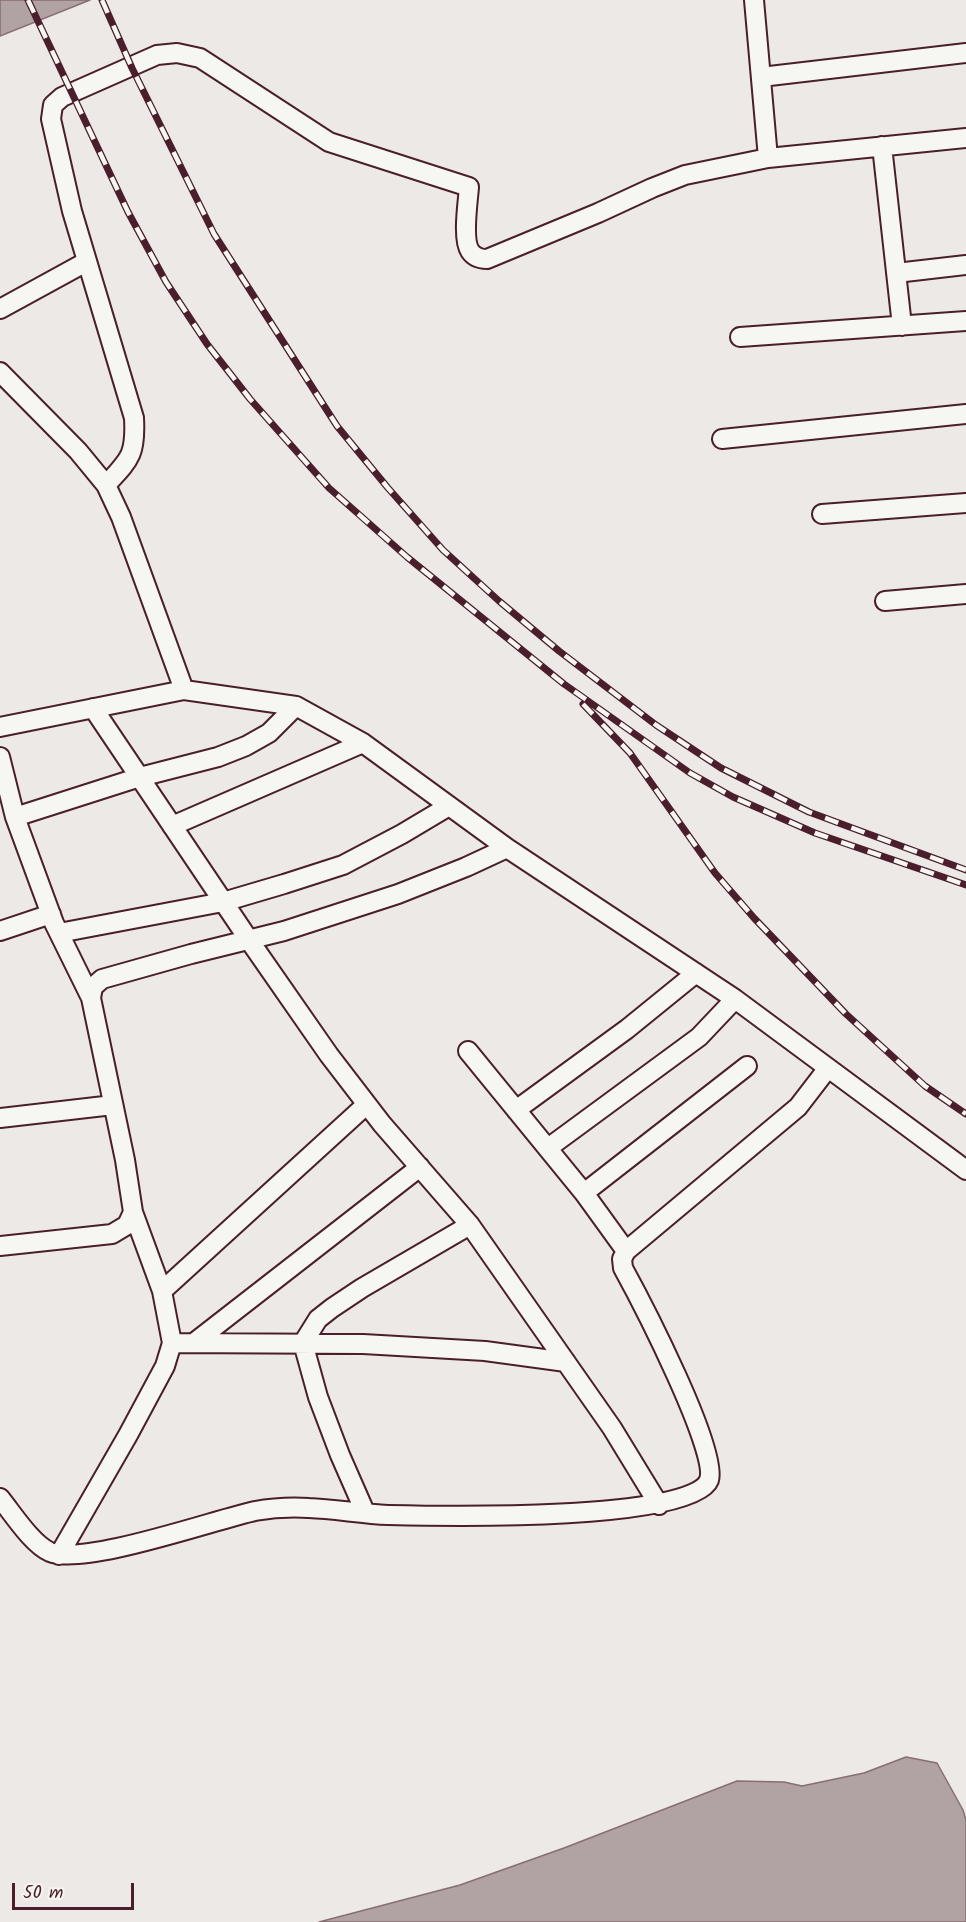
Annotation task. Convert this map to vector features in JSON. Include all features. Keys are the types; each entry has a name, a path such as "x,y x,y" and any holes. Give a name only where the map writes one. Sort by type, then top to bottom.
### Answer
{"street":[{"path":"754,0 768,158"},
{"path":"106,485 130,459 136,441 134,418 72,212 51,119 53,105 62,97 157,55 177,53 201,58 329,141 469,187 466,241 470,252 478,258 487,259 685,175 768,158 966,138"},
{"path":"761,77 966,53"},
{"path":"882,146 902,326"},
{"path":"0,309 86,262"},
{"path":"896,273 966,265"},
{"path":"740,337 966,321"},
{"path":"0,372 78,451 106,485 121,517 184,690"},
{"path":"722,439 966,414"},
{"path":"822,514 966,503"},
{"path":"885,601 966,594"},
{"path":"0,727 184,690 297,706 363,743 507,848 735,999 966,1170"},
{"path":"15,817 140,777 218,757 246,746 269,733 297,706"},
{"path":"93,708 329,1055 366,1105 470,1225 612,1428 659,1505"},
{"path":"172,826 363,743"},
{"path":"0,757 15,817 51,914 91,998 125,1160 133,1212 162,1291 172,1342 165,1366 59,1555"},
{"path":"59,933 223,902 343,865 449,807"},
{"path":"91,998 93,987 102,979 284,931 398,894 507,848"},
{"path":"0,931 51,914"},
{"path":"516,1110 627,1029 696,973"},
{"path":"548,1148 699,1037 735,999"},
{"path":"468,1051 584,1193 626,1251"},
{"path":"584,1193 747,1066"},
{"path":"0,1498 37,1542 47,1551 59,1555 81,1554 127,1545 258,1511 307,1507 385,1515 612,1511 659,1505 689,1496 703,1488 709,1480 709,1466 691,1410 656,1331 622,1268 622,1259 626,1251 798,1107 828,1068"},
{"path":"0,1118 113,1105"},
{"path":"162,1291 366,1105"},
{"path":"195,1342 420,1167"},
{"path":"0,1246 112,1234 127,1225 133,1212"},
{"path":"365,1512 318,1397 303,1343 318,1319 332,1308 470,1225"},
{"path":"172,1342 363,1344 484,1351 566,1362"}],"shaded area":[{"path":"0,0 90,0 0,36"},
{"path":"906,1757 937,1763 963,1810 966,1820 966,1922 319,1922 460,1885 564,1848 737,1781 784,1782 802,1786 864,1773"}],"railway":[{"path":"28,0 128,212 166,282 207,344 250,399 329,488 407,557 564,684 690,773 733,797 815,833 966,885"},
{"path":"102,0 132,68 214,234 337,426 443,550 559,651 656,725 721,768 809,812 966,870"},
{"path":"583,704 630,753 715,873 754,918 846,1014 925,1086 966,1114"}]}
